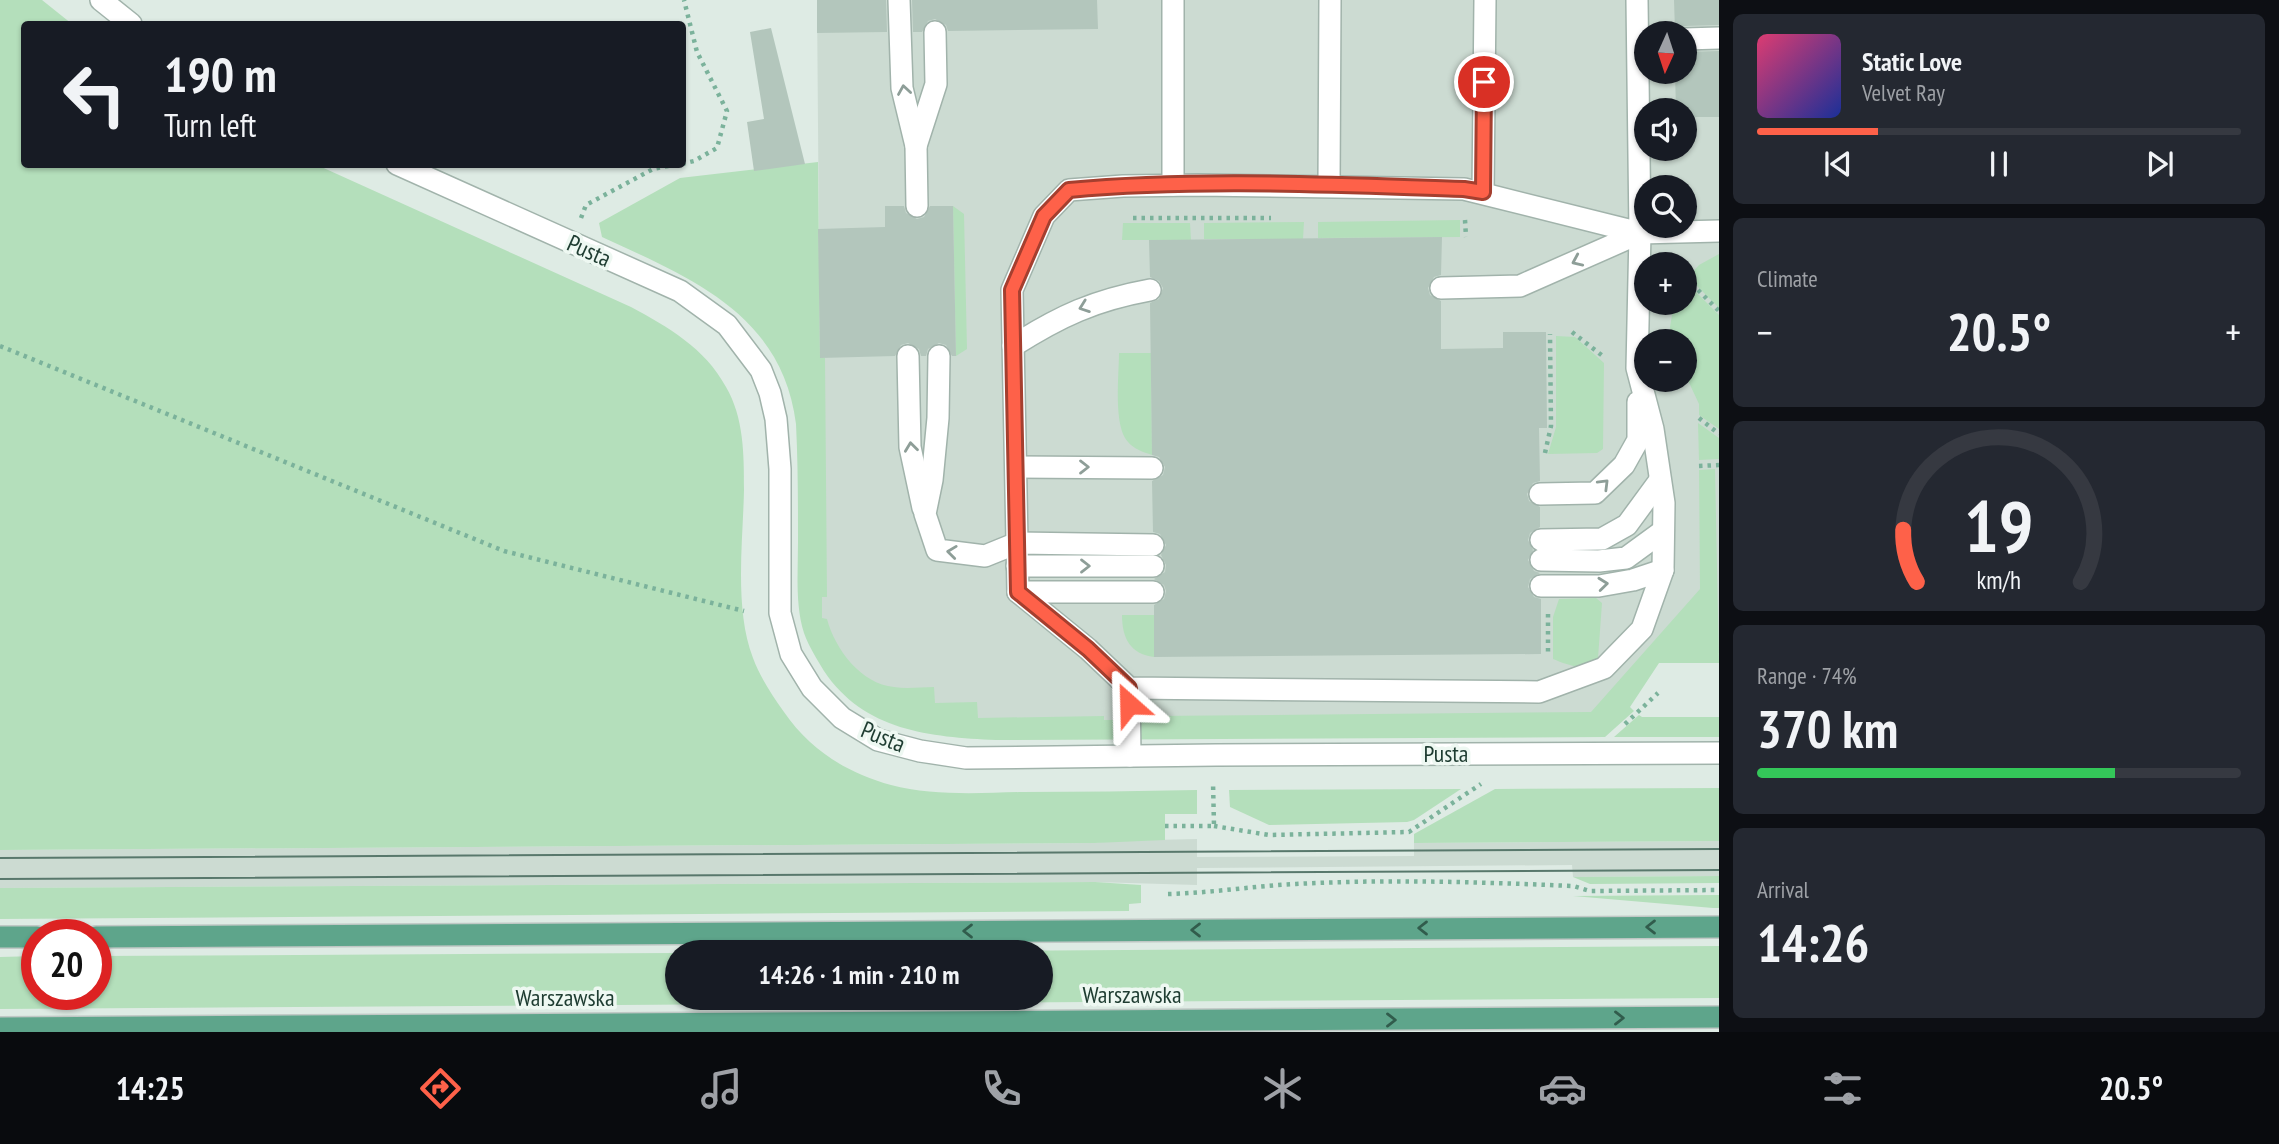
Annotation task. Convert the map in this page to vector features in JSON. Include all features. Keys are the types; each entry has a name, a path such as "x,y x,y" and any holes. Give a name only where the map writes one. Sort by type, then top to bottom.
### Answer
{"main road":[{"path":"112,937 1719,926"},
{"path":"0,937 21,937"},
{"name":"Warszawska","path":"0,1028 1719,1017"}],"street":[{"path":"101,0 127,21"},
{"path":"900,0 902,88 916,146 917,206"},
{"path":"1173,0 1173,185"},
{"path":"1329,185 1330,0"},
{"path":"1483,192 1485,0"},
{"path":"1637,0 1640,21"},
{"path":"916,146 936,84 935,32"},
{"path":"1698,39 1719,38"},
{"path":"1641,175 1642,84"},
{"name":"Pusta","path":"406,168 680,291 727,325 761,370 771,393 780,469 780,613 792,654 813,688 842,718 878,740 920,751 966,758 1719,753"},
{"path":"1634,231 1464,189 1329,185 1173,185 1069,190 1044,216 1012,290 1018,592 1088,649 1129,688 1539,692 1604,668 1642,629 1663,570 1664,503 1653,429 1643,392"},
{"path":"1697,232 1719,231"},
{"path":"1441,288 1520,286 1634,236"},
{"path":"1638,329 1640,238"},
{"path":"1013,346 1075,311 1113,297 1150,290"},
{"path":"908,356 910,447 925,514 937,550 985,556 1017,543 1153,555 1017,566"},
{"path":"925,514 932,480 938,418 939,356"},
{"path":"1540,494 1595,493 1624,465 1638,440 1637,392"},
{"path":"1016,467 1152,468"},
{"path":"1660,480 1627,524 1602,538 1541,550 1599,561 1626,558 1663,531"},
{"path":"1541,586 1599,586 1633,580 1663,570"},
{"path":"1018,592 1153,592"},
{"path":"1129,688 1130,756"}],"path":[{"path":"684,0 697,52 727,111 717,148 686,163"},
{"path":"570,242 586,205 658,168"},
{"path":"1133,218 1273,218"},
{"path":"1465,220 1466,237"},
{"path":"1697,289 1719,311"},
{"path":"1572,332 1604,357"},
{"path":"1545,453 1551,426 1550,334"},
{"path":"0,346 503,551 744,611"},
{"path":"1699,418 1719,434"},
{"path":"1699,466 1719,465"},
{"path":"1548,612 1548,652"},
{"path":"1165,826 1214,826 1269,835 1409,832 1488,779"},
{"path":"1213,782 1214,826"},
{"path":"1168,894 1197,894 1294,884 1448,880 1573,886 1590,891 1719,890"}],"shaded area":[{"path":"817,0 1719,0 1719,653 1666,652 1617,716 971,721 860,680 822,623"},
{"path":"1197,839 1197,857 1414,856 1414,843 1719,841 1719,876 1573,877 1572,865 1197,868 1197,885 1095,882 0,888 0,850 1095,843"}],"green space":[{"path":"0,0 42,0 68,21 21,21 21,168 324,168 631,307 672,331 696,350 708,361 726,387 740,424 744,477 741,553 743,618 753,658 767,686 794,726 831,758 875,780 939,792 1197,790 1197,814 1165,814 1165,840 1095,843 0,850"},
{"path":"818,162 820,357 825,358 827,597 822,597 822,618 827,619 836,642 851,663 871,679 894,687 934,687 935,703 977,702 978,718 1104,716 1104,720 1150,720 1151,716 1591,712 1700,589 1699,470 1715,469 1719,663 1659,663 1630,707 1634,711 1605,737 996,740 923,733 900,727 858,707 840,691 824,671 804,633 798,588 796,424 787,386 772,354 752,327 727,305 668,268 602,237 599,223 680,178"},
{"path":"953,206 964,214 967,349 956,356"},
{"path":"1460,220 1460,237 1318,238 1318,222"},
{"path":"1304,222 1303,239 1204,239 1204,223"},
{"path":"1123,223 1190,223 1191,240 1122,240"},
{"path":"1719,254 1719,308 1697,286 1699,265"},
{"path":"1697,293 1719,315 1719,429 1699,415 1699,404 1693,392 1697,392 1697,329 1670,327 1672,315 1697,315"},
{"path":"1556,336 1575,337 1604,363 1603,449 1597,453 1548,454 1556,427"},
{"path":"1119,353 1151,353 1152,455 1133,447 1123,434 1118,400"},
{"path":"1698,423 1719,438 1719,459 1699,460"},
{"path":"1596,598 1602,603 1598,658 1593,663 1582,666 1553,659 1553,617 1559,599"},
{"path":"1122,615 1154,615 1154,657 1139,652 1129,644"},
{"path":"1639,715 1719,717 1719,737 1614,737"},
{"path":"1719,788 1719,841 1414,843 1414,834 1495,789"},
{"path":"1461,789 1407,822 1269,825 1230,807 1229,790"},
{"path":"1719,876 1719,883 1590,884 1573,877"},
{"path":"1095,882 1141,885 1141,903 1129,904 1129,911 0,919 0,888"},
{"path":"1719,895 1719,908 1573,896"},
{"path":"1719,946 1719,998 1053,1002 1053,951"},
{"path":"665,953 665,1005 112,1008 112,956"},
{"path":"21,956 21,1009 0,1009 0,957"}],"building":[{"path":"817,0 886,0 887,32 817,33"},
{"path":"912,0 1097,0 1098,29 948,31 946,25 935,19 928,21 922,32 913,32"},
{"path":"1674,0 1719,0 1719,25 1698,26 1698,21 1675,21"},
{"path":"771,28 805,164 754,171 747,122 764,119 750,32"},
{"path":"1719,51 1719,117 1697,117 1697,98 1676,98 1675,84 1698,84 1698,52"},
{"path":"885,206 904,206 906,213 917,219 924,217 930,206 953,206 956,356 952,356 946,345 939,343 928,349 926,356 921,356 919,349 908,343 901,345 895,356 820,358 818,229 885,227"},
{"path":"1442,237 1441,275 1434,277 1428,288 1430,295 1441,301 1441,349 1503,348 1503,332 1546,332 1547,428 1539,428 1540,481 1533,483 1527,494 1529,501 1540,507 1540,527 1530,533 1528,540 1533,550 1528,560 1534,571 1540,573 1530,579 1528,587 1534,597 1541,599 1541,654 1154,657 1154,605 1164,599 1166,591 1164,585 1154,579 1165,572 1166,565 1161,555 1166,545 1160,534 1153,532 1152,481 1163,475 1165,467 1159,457 1152,455 1150,303 1159,299 1163,288 1159,281 1150,277 1149,240"}],"tram line":[{"path":"0,858 1719,849"},
{"path":"0,879 1719,870"}],"route":[{"path":"1129,704 1129,688 1088,649 1018,592 1012,290 1044,216 1069,190 1123,186 1329,185 1464,189 1483,192 1484,82"}]}
